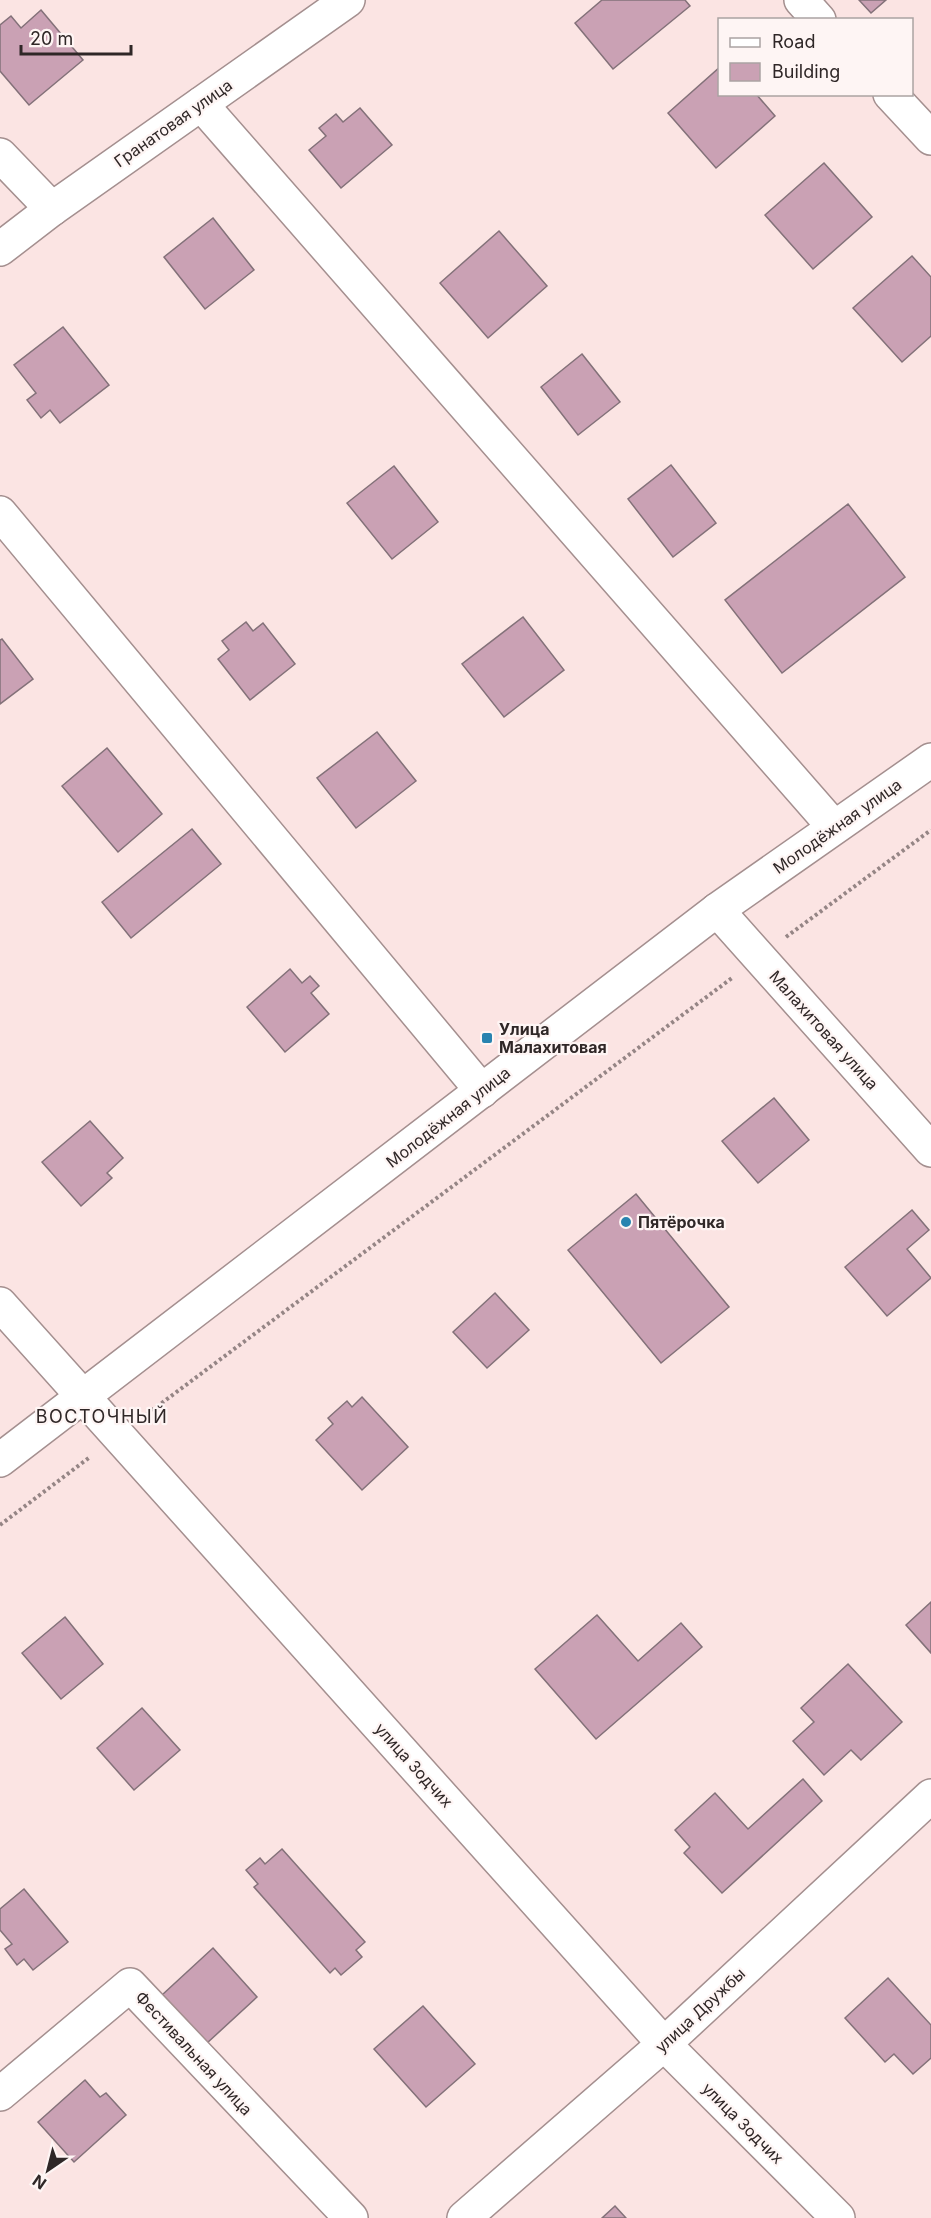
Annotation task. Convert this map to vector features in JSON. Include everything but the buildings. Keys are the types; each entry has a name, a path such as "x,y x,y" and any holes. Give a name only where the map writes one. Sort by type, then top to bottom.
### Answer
{"street":[{"name":"Гранатовая улица","path":"0,249 52,209 348,0"},
{"path":"801,0 817,18"},
{"path":"892,96 931,138"},
{"path":"201,104 834,828"},
{"path":"0,155 52,209"},
{"path":"0,513 482,1091"},
{"name":"Молодёжная улица","path":"0,1460 717,910 931,760"},
{"name":"Малахитовая улица","path":"717,910 931,1150"},
{"name":"улица Зодчих","path":"0,1304 664,2044 838,2218"},
{"name":"улица Дружбы","path":"464,2218 664,2044 931,1796"},
{"name":"Фестивальная улица","path":"0,2094 130,1985 351,2218"}],"path":[{"path":"0,1525 931,830"}],"place":[{"name":"Улица Малахитовая","path":"487,1038"},
{"name":"Пятёрочка","path":"626,1222"}],"district":[{"name":"ВОСТОЧНЫЙ","path":"102,1416"}]}
